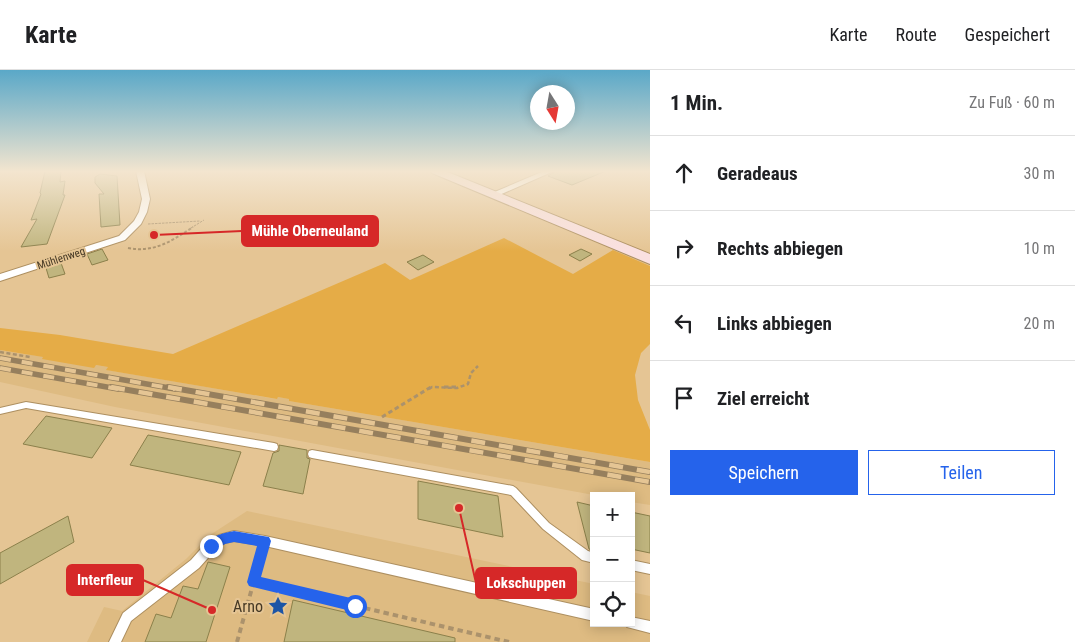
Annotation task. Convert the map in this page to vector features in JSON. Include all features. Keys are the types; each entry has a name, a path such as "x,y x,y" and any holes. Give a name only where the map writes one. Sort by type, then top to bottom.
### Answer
{"main road":[{"path":"503,198 650,259"}],"street":[{"name":"Mühlenweg","path":"0,278 125,243 138,222 146,198"}],"lane":[{"path":"0,411 26,405 274,448"},
{"path":"312,454 513,491 546,526 590,557"},
{"path":"115,642 127,617 195,564 211,546 223,539 234,536 265,541 590,614"},
{"path":"635,566 650,569"},
{"path":"635,624 650,627"}],"path":[{"path":"125,243 148,250 160,246 204,220 149,224 138,222"},
{"path":"0,352 30,357"},
{"path":"382,417 432,387 457,388 468,384 472,373 478,366"},
{"path":"237,642 265,541"},
{"path":"254,582 509,642"},
{"path":"354,614 355,606"}],"shaded area":[{"path":"504,238 573,274 613,250 650,266 650,344 641,353 635,375 638,400 650,430 650,462 289,401 289,399 278,397 277,399 106,370 108,367 96,365 94,368 0,350 0,328 60,335 173,354 385,263 410,280"},
{"path":"0,350 108,367 107,370 276,399 278,397 290,399 289,401 650,462 650,505 635,503 635,492 590,492 590,494 115,407 0,382"},
{"path":"247,511 590,583 590,627 635,627 635,593 650,596 650,642 87,642 104,607 122,611 186,559 210,535"}],"building":[{"path":"40,198 64,198 47,244 21,247 37,219 31,220"},
{"path":"99,198 118,198 120,225 101,227"},
{"path":"102,249 108,260 92,265 87,254"},
{"path":"581,249 592,254 580,261 569,255"},
{"path":"423,255 434,262 418,270 407,262"},
{"path":"61,263 65,274 49,278 46,268"},
{"path":"46,416 112,428 92,458 23,444"},
{"path":"148,435 241,452 229,485 130,465"},
{"path":"279,445 307,450 307,458 310,459 303,494 263,486 273,453 279,451"},
{"path":"418,481 498,496 503,537 418,519"},
{"path":"577,502 590,505 589,549"},
{"path":"635,513 650,516 650,553 635,550"},
{"path":"68,516 74,542 0,584 0,553"},
{"path":"208,562 230,567 206,642 145,642 156,614 171,618 183,586 198,589"},
{"path":"293,600 455,638 455,642 284,642"}],"railway":[{"path":"0,358 175,389"},
{"path":"0,368 118,389"},
{"path":"111,387 650,482"},
{"path":"168,387 650,472"}],"place":[{"name":"Mühle Oberneuland","path":"154,235"},
{"name":"Lokschuppen","path":"459,508"},
{"name":"Arno","path":"278,606"},
{"name":"Interfleur","path":"212,610"}],"route":[{"path":"211,546 223,539 234,536 265,541 254,582 355,606"}]}
